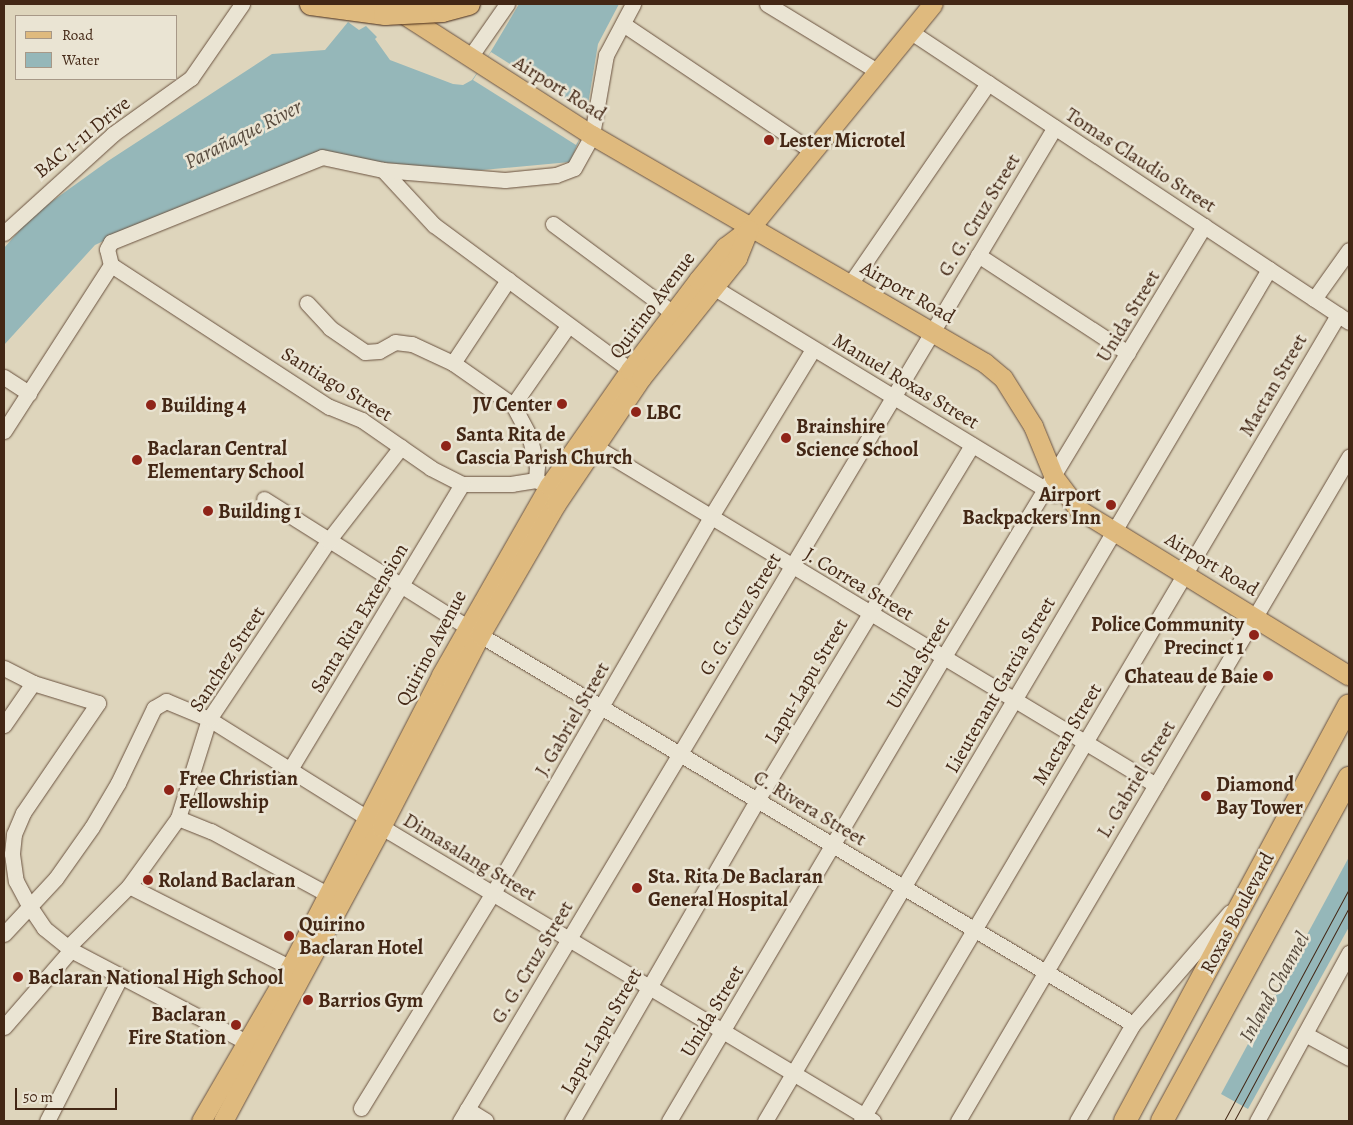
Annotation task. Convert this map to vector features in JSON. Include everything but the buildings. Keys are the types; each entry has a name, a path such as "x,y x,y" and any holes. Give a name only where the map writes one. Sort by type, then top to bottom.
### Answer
{"highway":[{"path":"311,4 385,14 442,11 470,4"},
{"name":"Roxas Boulevard","path":"1125,1121 1349,705"},
{"name":"Roxas Boulevard","path":"1162,1121 1349,778"},
{"path":"1182,1121 1184,1081"}],"main road":[{"name":"Airport Road","path":"388,4 588,133 985,363 1002,378 1033,426 1050,484 1078,509 1349,676"},
{"name":"Quirino Avenue","path":"223,1121 255,1047 297,971 549,487 630,370 725,247 750,228 933,4"},
{"name":"Quirino Avenue","path":"549,487 594,446 641,378 737,258 750,228"},
{"name":"Quirino Avenue","path":"200,1121 255,1047"}],"street":[{"name":"BAC 1-11 Drive","path":"4,233 113,134 191,78 242,4"},
{"path":"476,61 507,4"},
{"path":"4,431 30,392 109,261 107,249 111,242 322,158 383,170 505,180 556,175 574,168 588,133 606,55 632,4"},
{"path":"768,4 879,72"},
{"path":"623,24 812,151"},
{"name":"Tomas Claudio Street","path":"911,32 1344,318"},
{"path":"850,284 988,83"},
{"name":"G. G. Cruz Street","path":"463,1115 570,940 892,397 1055,128"},
{"path":"383,170 434,225 568,326 630,370"},
{"path":"553,224 673,313"},
{"name":"Unida Street","path":"669,1121 944,658 1204,226"},
{"path":"1314,299 1349,250"},
{"path":"978,255 1128,354"},
{"name":"Santiago Street","path":"109,261 329,407 362,420 401,447 462,484"},
{"name":"Lieutenant Garcia Street","path":"765,1121 1269,269"},
{"path":"452,363 508,280"},
{"name":"Manuel Roxas Street","path":"713,287 972,445 1050,484"},
{"path":"308,303 330,328 365,352 379,351 395,342 412,344 452,363 513,405 529,435 537,466 549,487"},
{"name":"Mactan Street","path":"866,1119 1085,742 1185,575 1344,318"},
{"path":"513,405 568,326"},
{"name":"J. Gabriel Street","path":"361,1108 493,894 710,518 813,349"},
{"path":"4,377 30,392"},
{"name":"Lapu-Lapu Street","path":"572,1121 757,800 972,445"},
{"name":"J. Correa Street","path":"594,446 710,518 1156,784"},
{"name":"Sanchez Street","path":"4,1027 69,948 129,886 178,818 209,719 328,541 401,447"},
{"name":"L. Gabriel Street","path":"958,1121 1256,618 1349,457"},
{"path":"462,484 512,484 549,487"},
{"name":"Santa Rita Extension","path":"289,771 402,587 462,484"},
{"name":"C. Rivera Street","path":"264,499 473,631 1133,1024"},
{"path":"4,668 32,682 98,703 24,813 14,834 12,854 16,880 30,907 44,928 69,948 120,978 255,1047"},
{"path":"4,724 32,682"},
{"name":"Dimasalang Street","path":"30,907 56,878 92,827 118,783 156,705 166,702 209,719 374,823 866,1119"},
{"path":"178,818 211,830 335,898"},
{"path":"129,886 297,971"},
{"path":"1077,1121 1133,1024 1249,890"},
{"path":"4,934 30,907"},
{"path":"1257,1121 1349,952"},
{"path":"47,1121 120,978"},
{"path":"1305,1034 1349,1058"},
{"path":"463,1115 486,1121"}],"water":[{"name":"Parañaque River","path":"519,4 619,4 598,44 584,129 570,162 471,171 377,162 328,152 131,228 95,245 4,345 4,248 33,215 108,161 272,54 325,50 348,22 359,30 366,26 377,37 375,39 390,60 453,84 463,85 472,80 484,63"},
{"path":"1349,857 1349,927 1248,1109 1221,1094"}],"pier":[{"path":"491,52 588,113 586,128 576,145 473,80"}],"tram line":[{"path":"1224,1121 1349,889"},
{"path":"1234,1121 1349,907"}],"place":[{"name":"Lester Microtel","path":"769,140"},
{"name":"JV Center","path":"562,404"},
{"name":"Building 4","path":"151,405"},
{"name":"LBC","path":"636,412"},
{"name":"Brainshire Science School","path":"786,438"},
{"name":"Santa Rita de Cascia Parish Church","path":"446,446"},
{"name":"Baclaran Central Elementary School","path":"137,460"},
{"name":"Airport Backpackers Inn","path":"1111,505"},
{"name":"Building 1","path":"208,511"},
{"name":"Police Community Precinct 1","path":"1254,635"},
{"name":"Chateau de Baie","path":"1268,676"},
{"name":"Free Christian Fellowship","path":"169,790"},
{"name":"Diamond Bay Tower","path":"1206,796"},
{"name":"Roland Baclaran","path":"148,880"},
{"name":"Sta. Rita De Baclaran General Hospital","path":"637,888"},
{"name":"Quirino Baclaran Hotel","path":"289,936"},
{"name":"Baclaran National High School","path":"18,977"},
{"name":"Barrios Gym","path":"308,1000"},
{"name":"Baclaran Fire Station","path":"236,1025"}],"water label":[{"name":"Inland Channel","path":"1274,987"}]}
